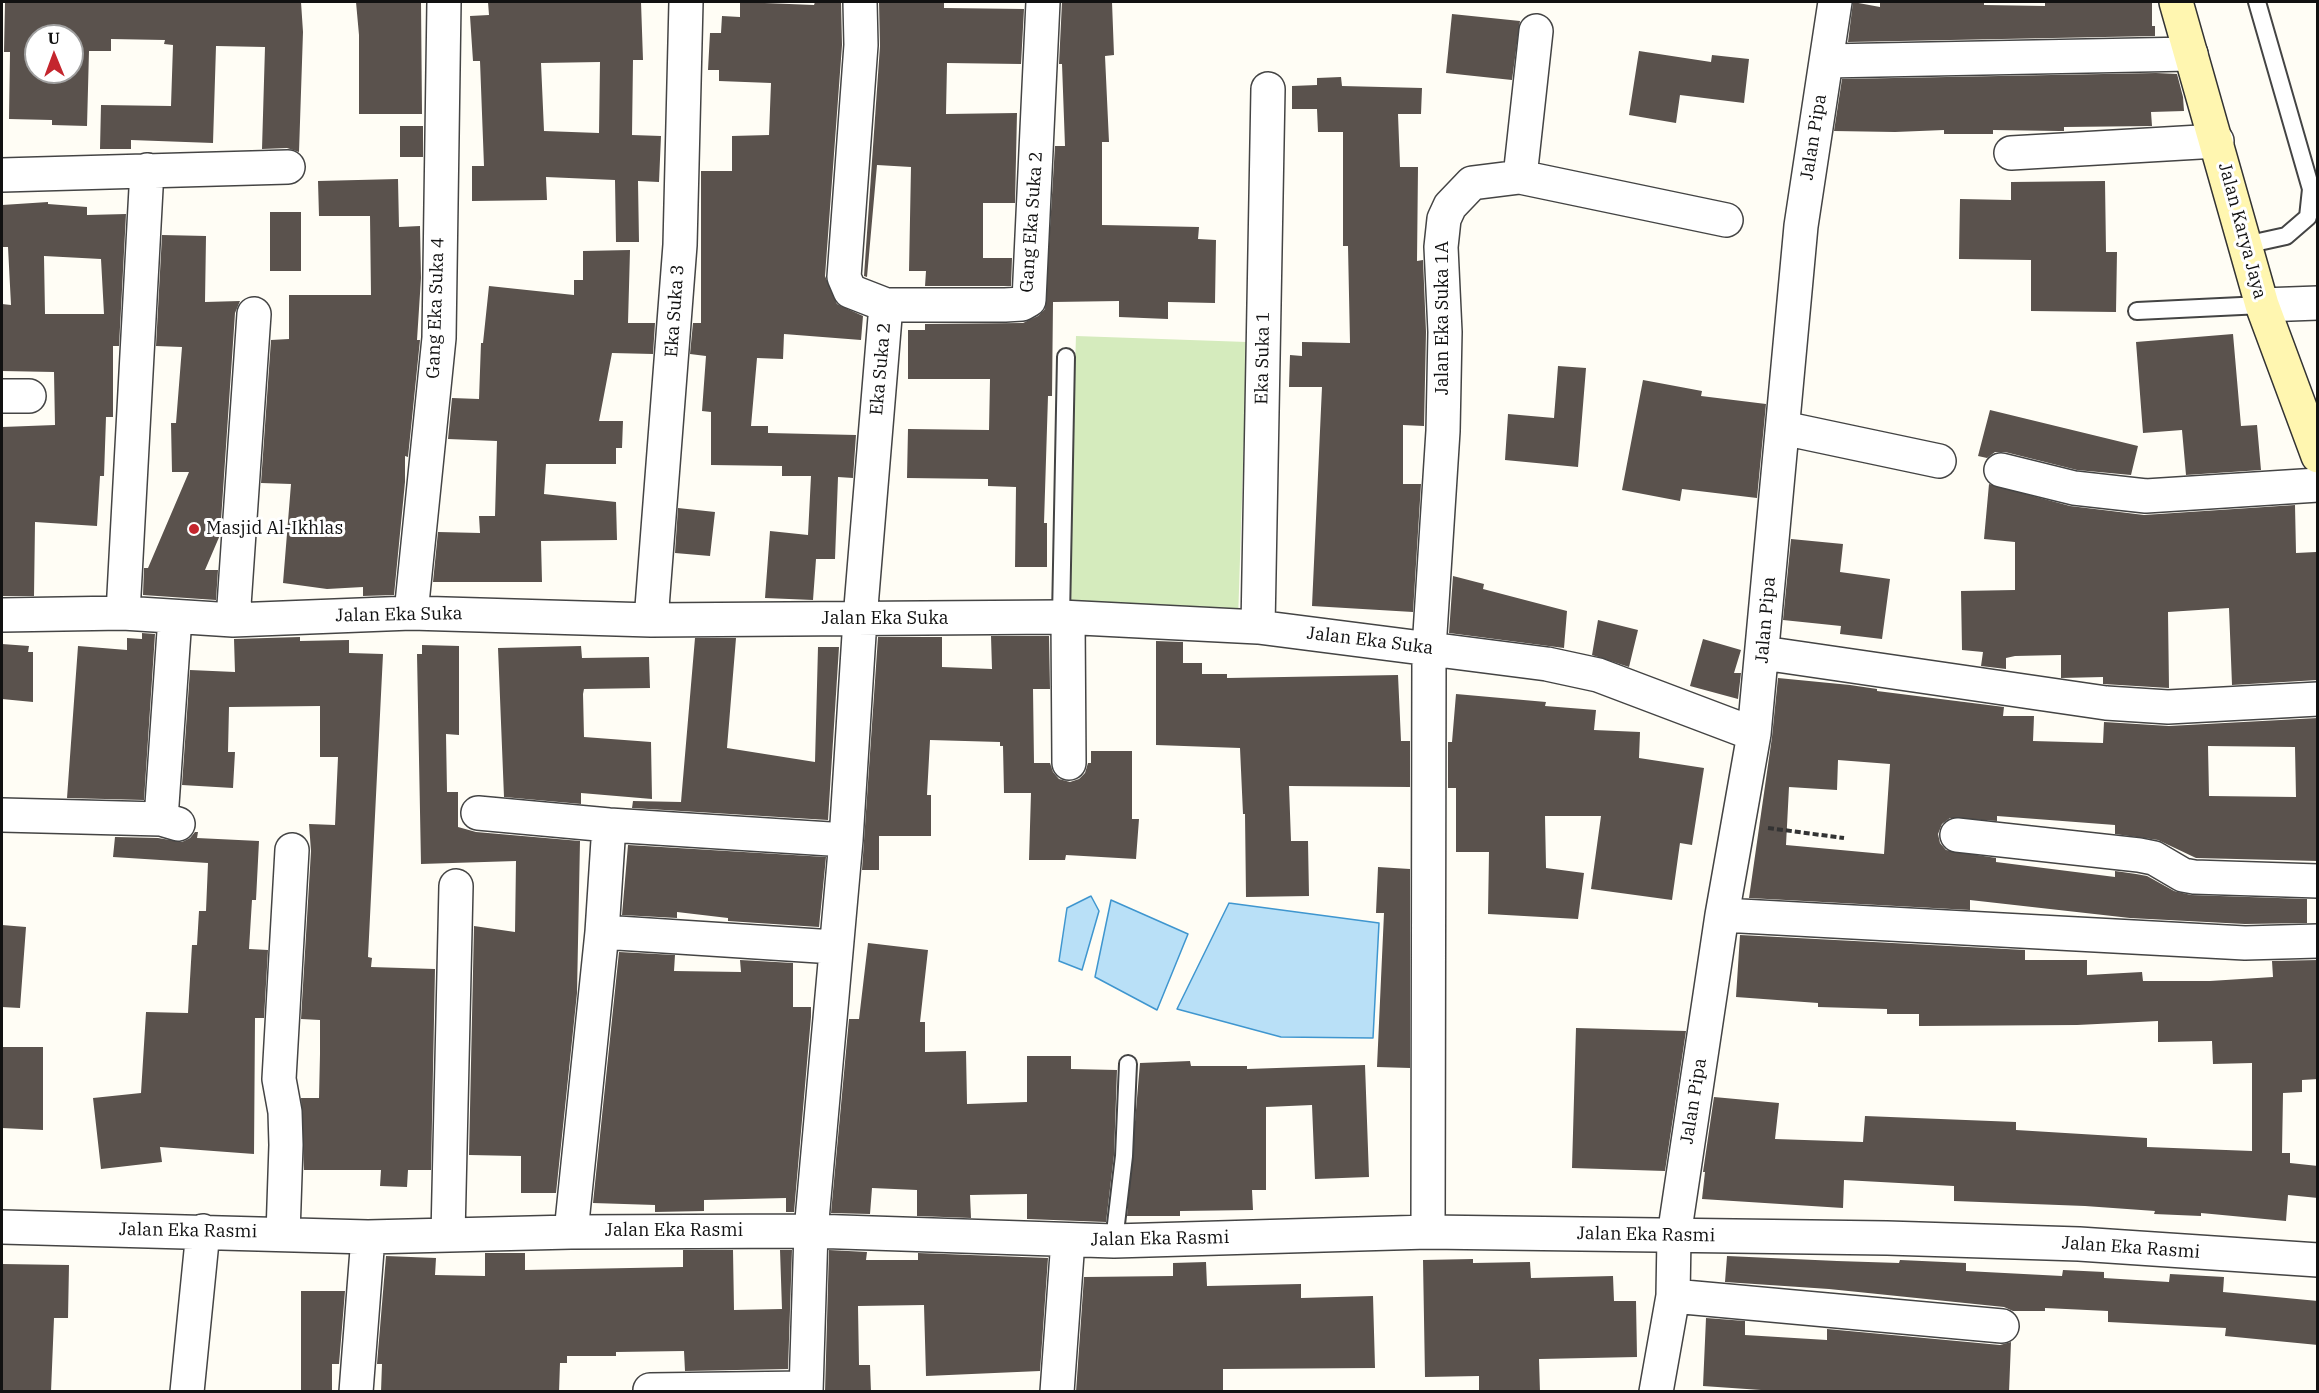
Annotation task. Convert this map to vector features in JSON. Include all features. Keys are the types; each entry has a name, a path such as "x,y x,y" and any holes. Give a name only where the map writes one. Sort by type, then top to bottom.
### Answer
{"main road":[{"name":"Jalan Karya Jaya","path":"2176,2 2262,304 2318,456"}],"street":[{"name":"Gang Eka Suka 4","path":"411,613 439,338 444,2"},
{"name":"Eka Suka 3","path":"651,620 680,245 686,2"},
{"name":"Eka Suka 2","path":"806,1390 811,1231 834,947 846,840 860,619 886,305 850,291 844,277 861,45 860,2"},
{"name":"Gang Eka Suka 2","path":"886,305 1005,305 1022,304 1029,300 1044,2"},
{"name":"Jalan Pipa","path":"1656,1392 1673,1296 1674,1236 1722,915 1754,734 1801,226 1835,2"},
{"path":"1520,177 1536,31"},
{"path":"1826,61 2191,54"},
{"name":"Eka Suka 1","path":"1258,627 1268,90"},
{"path":"2011,153 2217,141"},
{"path":"2,175 288,167"},
{"path":"123,613 147,170"},
{"name":"Jalan Eka Suka 1A","path":"1428,1232 1430,649 1443,431 1445,332 1441,247 1444,219 1450,206 1472,183 1520,177 1726,220"},
{"path":"2262,304 2318,303"},
{"path":"233,620 254,314"},
{"path":"1783,428 1939,461"},
{"path":"2001,470 2074,488 2145,496 2318,485"},
{"name":"Jalan Eka Suka","path":"2,615 123,613 233,620 411,613 651,620 1064,618 1258,627 1547,664 1598,675 1754,734"},
{"path":"2,815 170,821 175,617"},
{"path":"1064,618 1069,763"},
{"path":"1763,653 2106,703 2168,707 2318,699"},
{"path":"478,813 609,825 846,840"},
{"path":"572,1232 602,932 609,825"},
{"path":"1957,835 2139,855 2154,858 2183,876 2318,881"},
{"path":"283,1234 286,1145 285,1112 279,1079 292,850"},
{"path":"448,1235 456,886"},
{"path":"1722,915 2246,943 2318,941"},
{"path":"602,932 834,947"},
{"name":"Jalan Eka Rasmi","path":"2,1227 368,1237 572,1232 811,1231 1114,1241 1428,1232 2079,1244 2318,1260"},
{"path":"187,1392 203,1231"},
{"path":"356,1392 368,1237"},
{"path":"1057,1392 1068,1240"},
{"path":"1673,1296 2002,1326"},
{"path":"650,1390 806,1390"}],"lane":[{"path":"2246,245 2286,236 2308,218 2311,189 2257,2"},
{"path":"2137,311 2262,304"},
{"path":"1064,618 1066,357"},
{"path":"1114,1241 1124,1156 1128,1064"}],"path":[{"path":"1737,824 1844,838"}],"green space":[{"path":"1076,336 1247,342 1238,621 1067,615"}],"water":[{"path":"1091,896 1099,911 1082,970 1059,961 1067,908"},
{"path":"1111,900 1188,934 1157,1010 1095,977"},
{"path":"1229,903 1379,923 1373,1038 1281,1037 1177,1009"}],"building":[{"path":"301,2 303,32 299,152 287,148 262,149 265,47 216,46 213,143 131,140 131,149 100,149 101,105 171,106 173,45 164,44 165,40 111,39 111,51 89,51 87,126 52,125 52,120 9,119 10,52 4,52 5,3"},
{"path":"356,2 421,2 422,114 359,114 359,35"},
{"path":"488,2 641,2 643,60 633,60 632,135 661,136 659,182 638,181 639,242 616,242 615,180 546,177 547,200 472,201 472,166 484,166 480,61 473,61 470,16 489,15","holes":["600,62 599,133 544,131 541,63"]},
{"path":"740,2 814,5 815,2 841,2 842,45 825,276 837,304 863,316 861,340 784,334 783,359 757,358 751,426 768,426 768,433 856,435 853,478 838,477 835,559 816,559 813,600 765,598 770,531 808,535 811,476 782,476 782,466 711,465 711,412 702,411 706,356 690,354 693,323 701,323 701,171 732,171 732,136 769,135 771,83 719,81 719,70 708,70 710,33 721,33 722,16 740,17"},
{"path":"879,2 944,2 944,8 1024,9 1021,64 947,63 946,114 1017,113 1015,203 983,203 983,258 1012,258 1011,286 925,286 926,271 909,271 911,167 877,165 867,277 864,276 880,46"},
{"path":"1062,2 1112,2 1114,55 1105,56 1109,142 1102,142 1102,225 1199,227 1198,239 1216,240 1215,303 1168,302 1168,319 1119,317 1119,301 1053,302 1052,396 1048,396 1044,523 1047,523 1047,567 1015,567 1016,487 988,486 988,479 907,478 908,429 989,430 990,379 908,379 908,330 925,330 925,324 1023,323 1038,316 1045,309 1055,146 1065,146 1062,64 1059,64"},
{"path":"1853,2 1880,7 1880,2 1984,2 1984,5 2045,6 2045,2 2152,2 2152,26 2155,26 2155,36 1848,42"},
{"path":"1452,14 1520,21 1512,80 1446,73"},
{"path":"1639,51 1711,62 1712,55 1749,59 1744,103 1680,95 1676,123 1629,115"},
{"path":"2177,74 2184,111 2151,112 2152,126 2064,127 2064,131 1993,130 1993,134 1944,134 1944,130 1834,131 1842,79"},
{"path":"1341,77 1342,86 1422,88 1421,114 1398,114 1400,167 1418,167 1417,261 1423,260 1426,332 1424,426 1403,425 1403,484 1421,484 1413,612 1312,606 1322,387 1289,387 1290,355 1302,356 1302,342 1350,343 1348,246 1343,246 1343,132 1318,132 1317,109 1292,109 1292,86 1317,85 1317,78"},
{"path":"400,126 423,126 423,157 400,157"},
{"path":"398,179 399,227 420,226 421,278 417,340 420,340 408,457 405,456 405,482 394,595 363,596 363,587 327,589 283,583 291,484 261,483 271,340 289,339 289,295 371,295 370,216 319,216 318,181"},
{"path":"2105,181 2106,252 2117,252 2116,312 2031,311 2031,260 1959,259 1960,199 2011,200 2011,182"},
{"path":"48,202 48,204 87,207 87,215 126,214 119,346 113,346 113,417 106,417 104,476 100,476 97,526 35,522 34,596 2,596 2,427 55,425 54,372 2,371 2,304 11,305 8,247 2,247 2,205","holes":["44,256 101,259 104,314 45,314"]},
{"path":"270,212 301,212 301,271 270,271"},
{"path":"162,235 206,236 205,302 240,301 235,313 220,535 205,570 218,570 216,600 143,595 144,568 148,568 189,472 172,472 171,423 176,423 182,347 156,346"},
{"path":"630,250 628,323 655,323 653,354 612,353 599,421 623,421 622,448 616,448 616,464 546,464 544,494 616,502 617,540 541,541 542,582 433,582 438,532 480,533 479,516 495,516 497,441 448,439 452,398 479,399 481,343 483,343 489,286 574,295 574,280 583,280 583,251"},
{"path":"2233,334 2241,426 2257,425 2261,470 2186,475 2182,430 2143,433 2136,342"},
{"path":"1558,366 1586,368 1578,467 1505,460 1508,414 1554,418"},
{"path":"1643,380 1702,391 1701,396 1766,404 1757,498 1682,489 1680,501 1622,490"},
{"path":"1990,410 2138,446 2131,475 2077,470 2005,452 1995,452 1987,458 1978,456"},
{"path":"1989,484 2070,506 2144,515 2295,505 2296,553 2316,552 2318,680 2232,685 2229,608 2168,612 2169,688 2103,684 2103,677 2061,678 2061,655 2006,658 2006,669 1981,666 1983,652 1962,650 1961,591 2015,590 2015,542 1984,539"},
{"path":"678,508 715,512 710,556 675,553"},
{"path":"1791,539 1843,544 1840,572 1890,579 1882,639 1840,634 1841,626 1783,620"},
{"path":"1453,576 1484,584 1483,589 1567,611 1564,648 1449,633"},
{"path":"1598,620 1638,630 1629,667 1592,655"},
{"path":"142,633 155,634 144,800 67,798 78,646 127,650 127,638 142,639"},
{"path":"991,636 1049,636 1050,689 1033,689 1034,763 1050,763 1059,779 1070,782 1079,779 1085,773 1088,763 1091,763 1091,751 1132,751 1132,819 1139,819 1136,859 1066,855 1065,860 1029,860 1031,793 1004,793 1003,746 1000,746 1000,742 930,740 927,795 931,795 931,836 879,836 879,870 862,870 878,637 942,637 942,667 992,669"},
{"path":"300,637 300,641 349,640 349,653 383,654 368,957 372,958 371,967 435,969 431,1170 408,1170 407,1187 380,1186 381,1170 304,1170 301,1098 319,1098 320,1054 320,1020 301,1019 311,851 309,824 335,825 338,757 320,757 320,706 229,707 228,752 235,752 233,788 182,785 190,670 235,672 234,639"},
{"path":"695,638 736,638 727,748 815,762 818,647 839,647 828,820 632,808 633,801 681,802"},
{"path":"1703,639 1741,650 1734,673 1741,673 1738,699 1690,686"},
{"path":"1156,641 1183,642 1183,663 1202,663 1202,674 1227,674 1227,678 1398,675 1401,741 1410,741 1410,787 1289,786 1291,841 1308,841 1309,896 1246,897 1245,814 1243,814 1240,748 1156,745"},
{"path":"2,644 29,646 28,652 33,652 33,702 2,699"},
{"path":"422,645 459,646 459,735 446,734 447,792 458,792 458,827 476,832 580,841 577,993 556,1193 521,1193 521,1156 469,1155 474,926 515,932 516,861 421,864 417,654 422,654"},
{"path":"581,646 582,658 649,657 650,688 584,689 583,694 584,737 651,742 652,799 581,793 581,804 504,797 498,648"},
{"path":"1778,678 1850,685 1877,689 1877,691 2004,707 2003,716 2034,716 2033,741 2103,743 2104,722 2169,726 2318,718 2318,861 2196,858 2158,840 2115,834 2115,825 1997,816 1997,821 1950,818 1942,824 1938,834 1940,843 1946,850 1996,858 1996,862 2115,877 2115,871 2136,874 2147,876 2174,891 2191,895 2307,899 2307,923 2245,924 2130,918 1970,900 1970,910 1749,898","holes":["2208,746 2295,747 2296,797 2209,796","1838,760 1890,764 1884,854 1786,845 1789,787 1837,790"]},
{"path":"1456,694 1546,702 1545,706 1596,710 1594,730 1640,732 1639,758 1704,768 1692,845 1680,843 1672,900 1591,889 1601,816 1545,816 1546,868 1584,873 1578,919 1488,914 1489,852 1456,852 1456,788 1448,788 1448,742 1452,742"},
{"path":"198,832 197,838 259,841 256,900 252,900 249,949 268,950 264,1018 255,1018 254,1154 160,1147 162,1162 101,1169 93,1098 141,1093 146,1012 188,1013 192,945 197,945 199,911 206,911 208,863 113,857 115,837 158,838 182,842"},
{"path":"628,845 826,857 819,927 728,921 728,918 677,912 677,918 622,915"},
{"path":"1378,867 1410,869 1410,1068 1377,1067 1384,913 1376,913"},
{"path":"2,925 26,927 20,1008 2,1007"},
{"path":"1740,935 2025,950 2025,960 2087,960 2087,975 2142,972 2143,981 2210,981 2273,977 2272,961 2318,960 2318,1079 2302,1080 2302,1092 2283,1093 2282,1153 2290,1153 2290,1163 2318,1166 2318,1198 2288,1195 2286,1221 2201,1213 2201,1216 2154,1214 2155,1211 2085,1206 1954,1201 1954,1186 1844,1180 1843,1208 1702,1199 1705,1172 1703,1172 1714,1097 1779,1103 1775,1139 1863,1142 1865,1116 2016,1122 2016,1130 2147,1138 2147,1147 2252,1151 2252,1063 2213,1064 2212,1041 2158,1042 2158,1021 2077,1025 1919,1026 1919,1014 1887,1014 1887,1009 1818,1007 1818,1003 1736,997"},
{"path":"868,943 928,950 920,1022 925,1022 925,1052 966,1051 967,1104 1027,1102 1027,1056 1071,1056 1071,1069 1117,1070 1114,1155 1106,1222 1027,1219 1027,1194 970,1195 971,1218 917,1216 917,1190 872,1188 870,1214 831,1213 849,1019 859,1019"},
{"path":"619,952 675,955 674,971 741,972 740,960 793,963 793,1007 811,1007 794,1212 786,1212 786,1198 704,1200 704,1211 655,1212 655,1205 593,1203"},
{"path":"1576,1028 1686,1031 1665,1171 1572,1168"},
{"path":"2,1047 43,1047 43,1130 2,1128"},
{"path":"1190,1061 1191,1066 1247,1066 1247,1069 1365,1065 1369,1177 1315,1179 1312,1105 1266,1107 1266,1190 1252,1190 1253,1210 1180,1211 1180,1216 1127,1216 1140,1063"},
{"path":"683,1250 733,1250 734,1310 782,1309 780,1250 792,1250 788,1369 685,1371 684,1351 616,1352 616,1356 567,1356 567,1363 560,1363 559,1392 381,1392 382,1364 377,1364 386,1256 436,1258 435,1275 485,1276 485,1253 525,1253 525,1270 683,1267"},
{"path":"829,1250 867,1252 866,1260 918,1260 918,1253 1048,1258 1040,1371 926,1376 924,1305 858,1306 859,1365 870,1365 871,1392 825,1392"},
{"path":"1727,1256 1899,1263 1900,1260 1966,1263 1966,1271 2062,1276 2063,1270 2104,1272 2104,1278 2169,1282 2170,1274 2224,1277 2223,1292 2318,1301 2318,1345 2225,1336 2226,1328 2108,1322 2108,1311 2045,1308 2045,1311 2013,1311 2004,1307 1829,1289 1725,1282"},
{"path":"1473,1259 1473,1263 1530,1262 1531,1278 1613,1276 1614,1301 1636,1301 1637,1357 1539,1359 1540,1392 1479,1392 1479,1376 1425,1377 1423,1260"},
{"path":"1206,1262 1207,1286 1301,1284 1301,1298 1373,1296 1375,1368 1223,1369 1223,1392 1076,1392 1084,1277 1173,1276 1173,1263"},
{"path":"2,1264 69,1265 68,1318 54,1318 51,1392 2,1392"},
{"path":"301,1291 345,1291 339,1364 332,1364 332,1392 301,1392"},
{"path":"1706,1318 1745,1321 1745,1335 1827,1340 1827,1329 2000,1345 2011,1342 2009,1392 1790,1392 1703,1386"}],"place":[{"name":"Masjid Al-Ikhlas","path":"194,529"}]}
